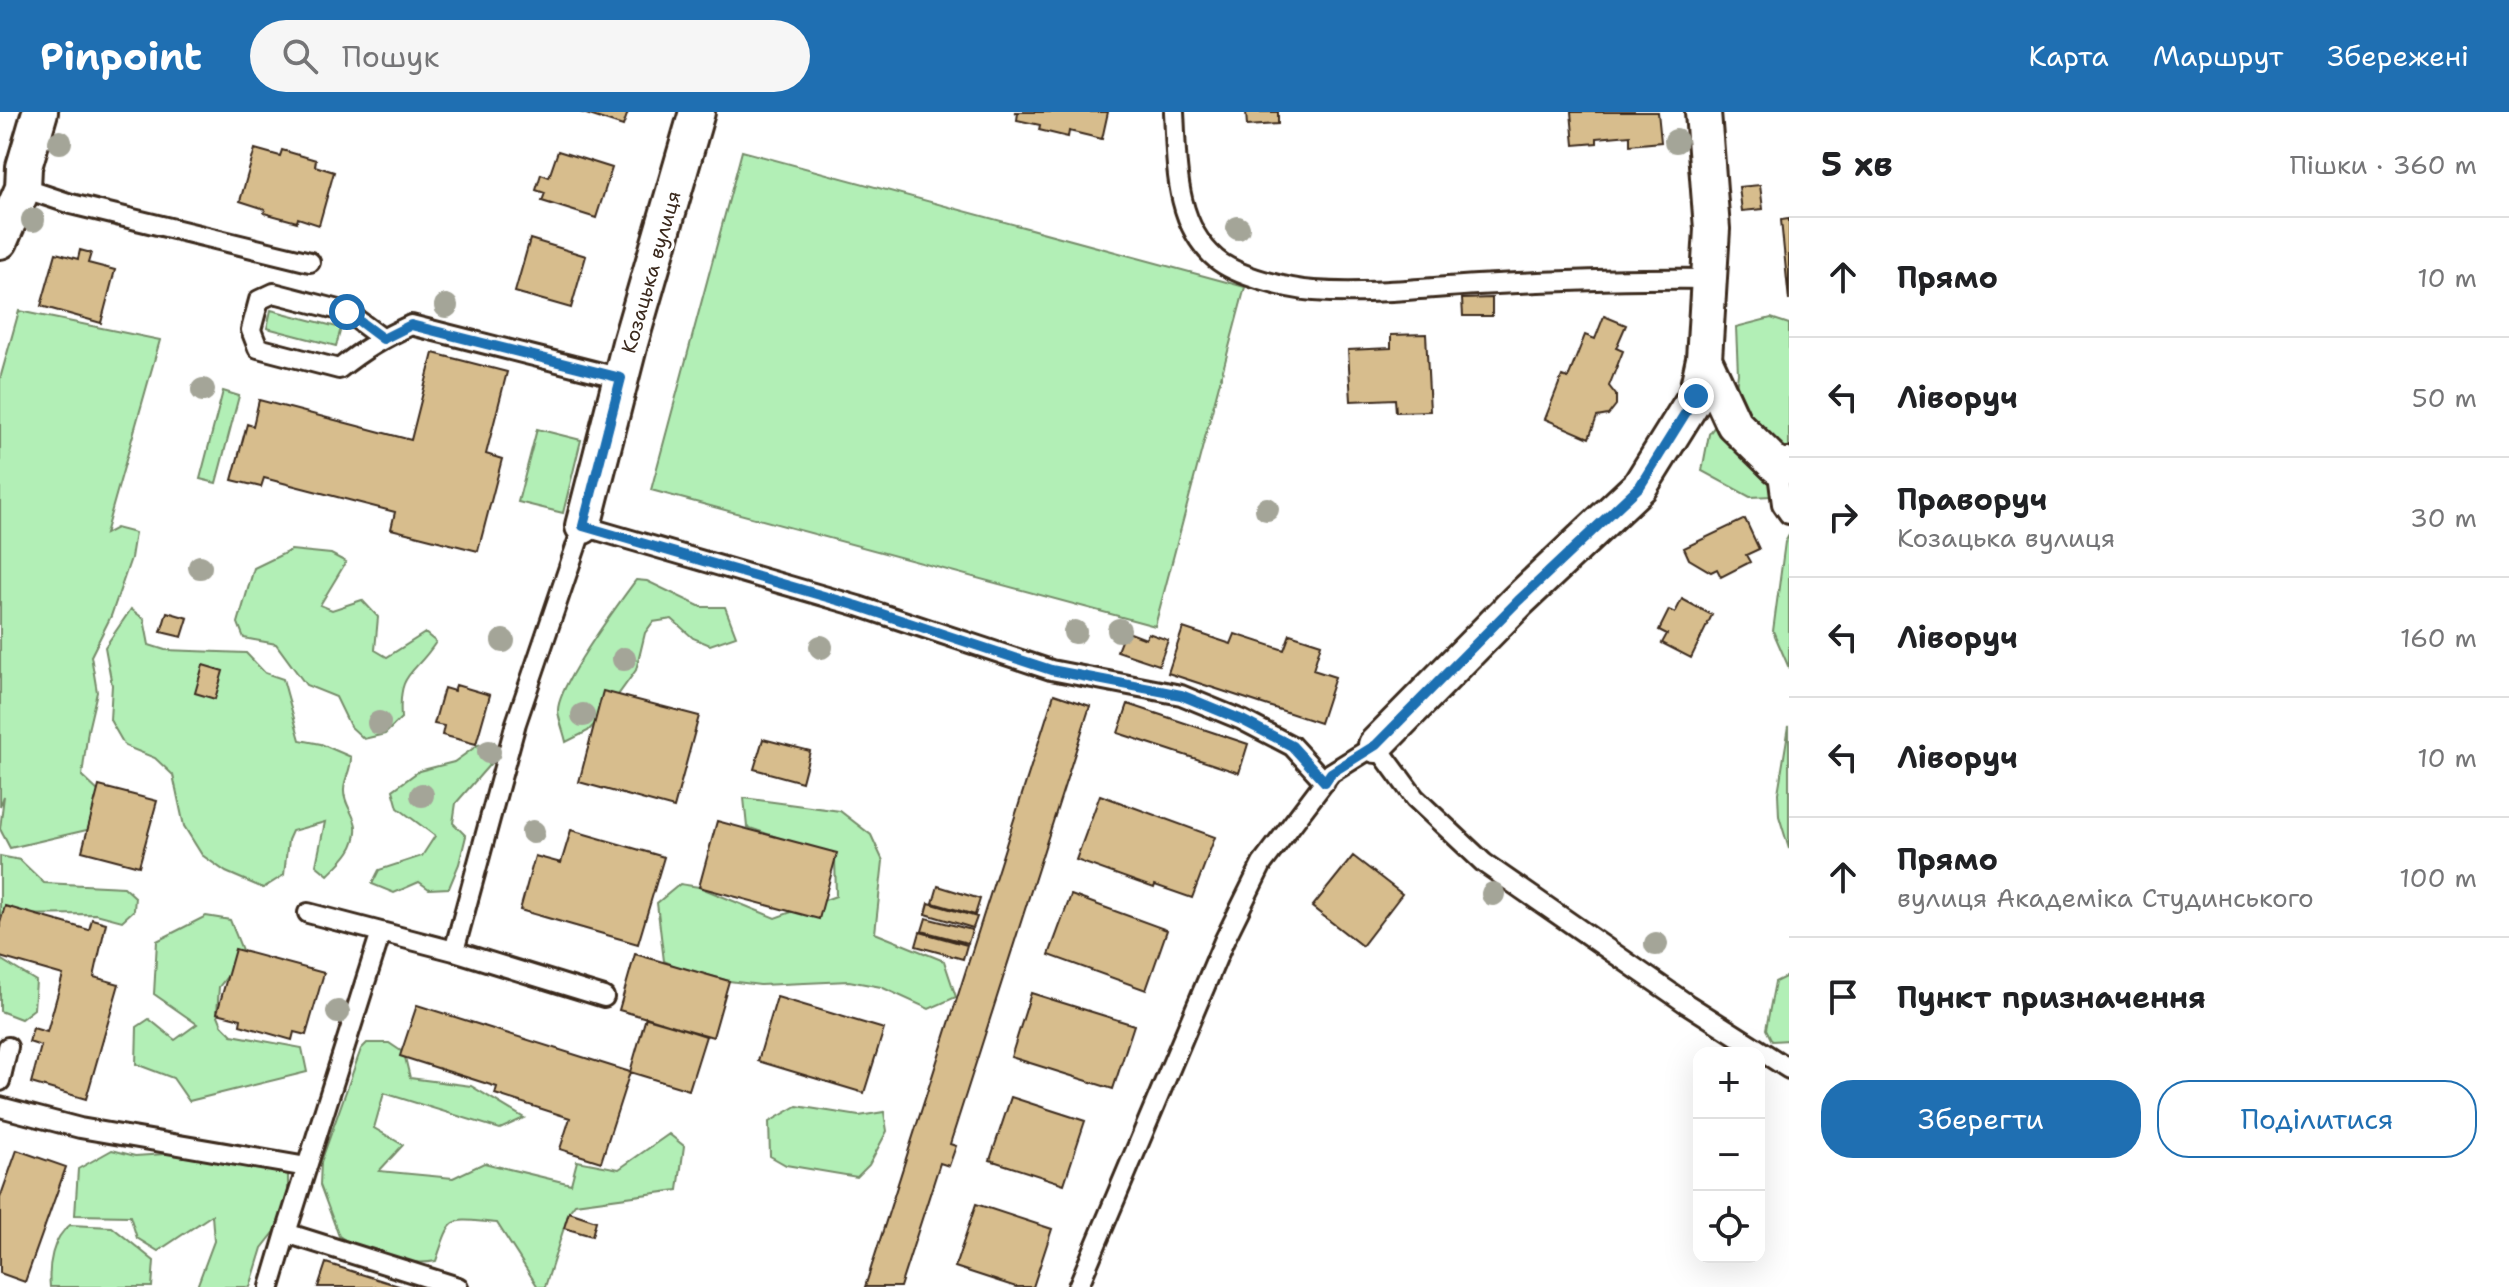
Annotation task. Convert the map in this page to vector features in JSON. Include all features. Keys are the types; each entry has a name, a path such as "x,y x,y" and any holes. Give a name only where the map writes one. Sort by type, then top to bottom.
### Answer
{"street":[{"path":"0,241 23,188 24,167 40,112"},
{"name":"Козацька вулиця","path":"583,526 621,378 697,112"},
{"path":"1376,745 1518,601 1640,486 1696,396 1704,359 1712,229 1703,112"},
{"path":"1704,359 1734,424 1783,466"}],"lane":[{"path":"1174,112 1183,207 1194,234 1217,260 1245,274 1311,291 1370,291 1621,278 1708,279"},
{"path":"23,188 71,204 310,262"},
{"path":"383,339 347,312 274,293 259,300 251,330 258,348 339,369 370,345 383,339 411,325 621,378"},
{"path":"1783,466 1782,504 1789,514"},
{"path":"454,951 516,723 583,526 858,606 1051,670 1181,695 1242,720 1292,746 1325,782"},
{"path":"1078,1287 1224,941 1262,864 1331,773 1376,745 1415,798 1484,863 1687,1004 1789,1069"},
{"path":"308,913 454,951 604,997"},
{"path":"270,1287 381,932"},
{"path":"0,1081 8,1047"},
{"path":"0,1107 80,1128 307,1167"},
{"path":"286,1233 458,1287"}],"green space":[{"path":"742,151 1245,287 1155,626 651,490"},
{"path":"271,310 341,328 336,346 267,328"},
{"path":"19,311 160,340 105,534 116,528 135,533 131,558 111,616 91,656 97,692 82,776 99,792 108,825 10,848 0,829 4,796 0,806 0,379"},
{"path":"1771,318 1789,324 1789,479 1772,496 1750,497 1702,471 1709,434 1734,401 1738,374 1736,327"},
{"path":"223,391 239,396 216,483 200,479"},
{"path":"537,429 581,440 563,513 518,502"},
{"path":"1789,535 1789,668 1773,631 1785,542"},
{"path":"291,550 331,554 346,562 320,605 332,610 362,600 378,617 375,650 387,657 425,633 436,642 405,682 401,718 385,734 364,739 350,726 336,697 306,685 276,644 244,638 238,623 254,568"},
{"path":"636,580 647,581 701,607 725,607 736,636 710,645 693,638 672,619 653,622 645,633 636,670 605,713 588,731 566,742 558,711 560,699 590,645"},
{"path":"131,609 144,619 149,645 165,650 246,653 265,673 283,679 300,740 321,744 351,757 344,794 355,821 356,834 348,854 328,875 316,865 325,822 292,831 284,875 263,888 226,872 202,855 184,826 173,775 155,758 125,746 110,720 112,685 105,647"},
{"path":"1789,726 1789,849 1779,816 1778,793"},
{"path":"494,742 491,763 456,803 453,823 466,836 449,888 429,889 419,882 394,893 372,884 379,870 422,856 435,836 398,808 393,790 419,771 454,762 478,745"},
{"path":"744,798 840,811 871,835 883,861 875,933 944,961 956,997 929,1009 881,987 849,981 760,985 729,981 664,961 657,903 680,884 699,887 775,918 836,896 835,857 747,827"},
{"path":"0,856 20,860 44,883 124,887 135,897 134,910 122,921 96,914 0,915"},
{"path":"206,916 230,920 244,955 219,987 217,1013 222,1025 232,1035 302,1048 307,1072 189,1101 173,1078 136,1064 137,1027 149,1019 175,1040 197,1024 154,994 157,941"},
{"path":"0,959 36,981 34,1009 21,1019 0,1011"},
{"path":"1789,975 1789,1040 1772,1041 1766,1029 1775,982"},
{"path":"367,1043 389,1043 404,1053 410,1078 471,1086 524,1118 500,1129 384,1093 374,1128 403,1145 379,1171 453,1178 484,1163 571,1184 577,1161 619,1169 669,1134 684,1146 678,1190 575,1204 569,1212 545,1287 538,1287 497,1223 454,1223 445,1235 436,1261 399,1260 360,1248 339,1236 320,1185 321,1162 361,1049"},
{"path":"797,1106 859,1116 884,1112 887,1131 869,1165 857,1177 786,1165 770,1156 769,1122"},
{"path":"112,1150 135,1156 196,1152 234,1165 275,1160 288,1171 288,1215 262,1248 250,1287 199,1287 214,1241 212,1215 158,1251 137,1238 130,1216 75,1215 78,1169"},
{"path":"70,1225 112,1227 154,1261 152,1287 50,1287 52,1253 59,1237"}],"building":[{"path":"580,112 628,112 623,126"},
{"path":"1014,112 1108,112 1102,139 1069,131 1068,137 1039,130 1040,125 1017,120 1018,113"},
{"path":"1246,112 1278,112 1278,124 1247,126"},
{"path":"1571,112 1658,112 1661,142 1630,145 1630,135 1597,138 1597,143 1574,145"},
{"path":"255,149 280,156 282,150 316,160 315,166 334,172 319,225 264,213 265,209 240,201"},
{"path":"558,151 612,168 596,218 542,201 545,193 536,190 541,174 549,177"},
{"path":"1760,185 1763,209 1742,211 1739,187"},
{"path":"1789,219 1789,301 1781,220"},
{"path":"530,239 586,256 571,308 515,292"},
{"path":"80,250 91,253 88,263 115,270 101,323 41,306 56,253 78,259"},
{"path":"1492,298 1492,316 1463,316 1462,299"},
{"path":"1604,316 1626,325 1616,348 1623,351 1609,386 1616,395 1616,405 1608,415 1597,417 1589,438 1545,419 1562,376 1568,378 1585,335 1595,339"},
{"path":"1426,334 1430,411 1396,412 1395,399 1351,401 1348,350 1391,348 1391,335"},
{"path":"433,353 507,372 486,454 502,459 478,551 391,529 395,512 264,478 261,487 232,480 247,424 253,426 259,400 411,440"},
{"path":"1745,519 1759,549 1746,555 1750,562 1721,577 1717,569 1711,572 1689,559 1684,548"},
{"path":"1682,599 1712,615 1691,658 1662,643 1667,634 1659,630 1669,610 1675,613"},
{"path":"167,612 188,618 182,637 161,632"},
{"path":"1183,628 1231,644 1235,634 1284,650 1290,634 1321,644 1313,670 1335,677 1320,723 1168,673"},
{"path":"1125,631 1146,639 1148,633 1168,640 1159,665 1117,651"},
{"path":"203,665 223,671 215,699 195,693"},
{"path":"456,685 490,695 476,744 442,735 444,726 434,724 444,688 454,691"},
{"path":"603,691 699,716 674,808 579,782"},
{"path":"1054,694 1090,706 950,1144 956,1146 949,1166 940,1163 900,1287 865,1287"},
{"path":"1128,704 1248,744 1239,773 1118,733"},
{"path":"763,739 810,751 802,782 754,769"},
{"path":"99,786 157,801 139,866 82,851"},
{"path":"1100,795 1215,837 1192,898 1076,860"},
{"path":"717,821 837,853 819,919 699,887"},
{"path":"571,830 664,857 638,944 520,910 535,856 561,863"},
{"path":"1353,856 1402,894 1362,946 1312,907"},
{"path":"938,886 980,899 975,915 933,903"},
{"path":"1071,895 1167,930 1146,990 1049,955"},
{"path":"929,903 977,917 973,928 926,914"},
{"path":"5,906 89,930 92,919 106,923 94,977 119,984 86,1099 31,1083 41,1046 29,1042 33,1028 47,1032 63,975 0,957 0,923"},
{"path":"926,918 972,930 968,943 922,931"},
{"path":"920,932 967,945 963,959 916,946"},
{"path":"235,949 324,973 306,1035 294,1032 292,1040 240,1025 241,1019 217,1013"},
{"path":"635,954 729,981 713,1037 619,1010"},
{"path":"1031,993 1134,1025 1113,1089 1011,1057"},
{"path":"777,997 884,1029 864,1093 758,1061"},
{"path":"417,1005 630,1072 601,1162 560,1149 570,1118 495,1094 497,1087 400,1056"},
{"path":"646,1017 706,1036 689,1090 630,1072"},
{"path":"1011,1097 1085,1121 1064,1184 990,1160"},
{"path":"17,1150 66,1167 25,1282 0,1273 0,1198"},
{"path":"976,1204 1052,1229 1033,1287 1016,1287 955,1267"},
{"path":"569,1212 596,1221 592,1236 564,1228"},
{"path":"326,1263 402,1287 318,1287"}],"route":[{"path":"347,312 383,339 411,325 621,378 583,526 858,606 1051,670 1181,695 1242,720 1292,746 1325,782 1331,773 1376,745 1518,601 1640,486 1696,396"}]}
